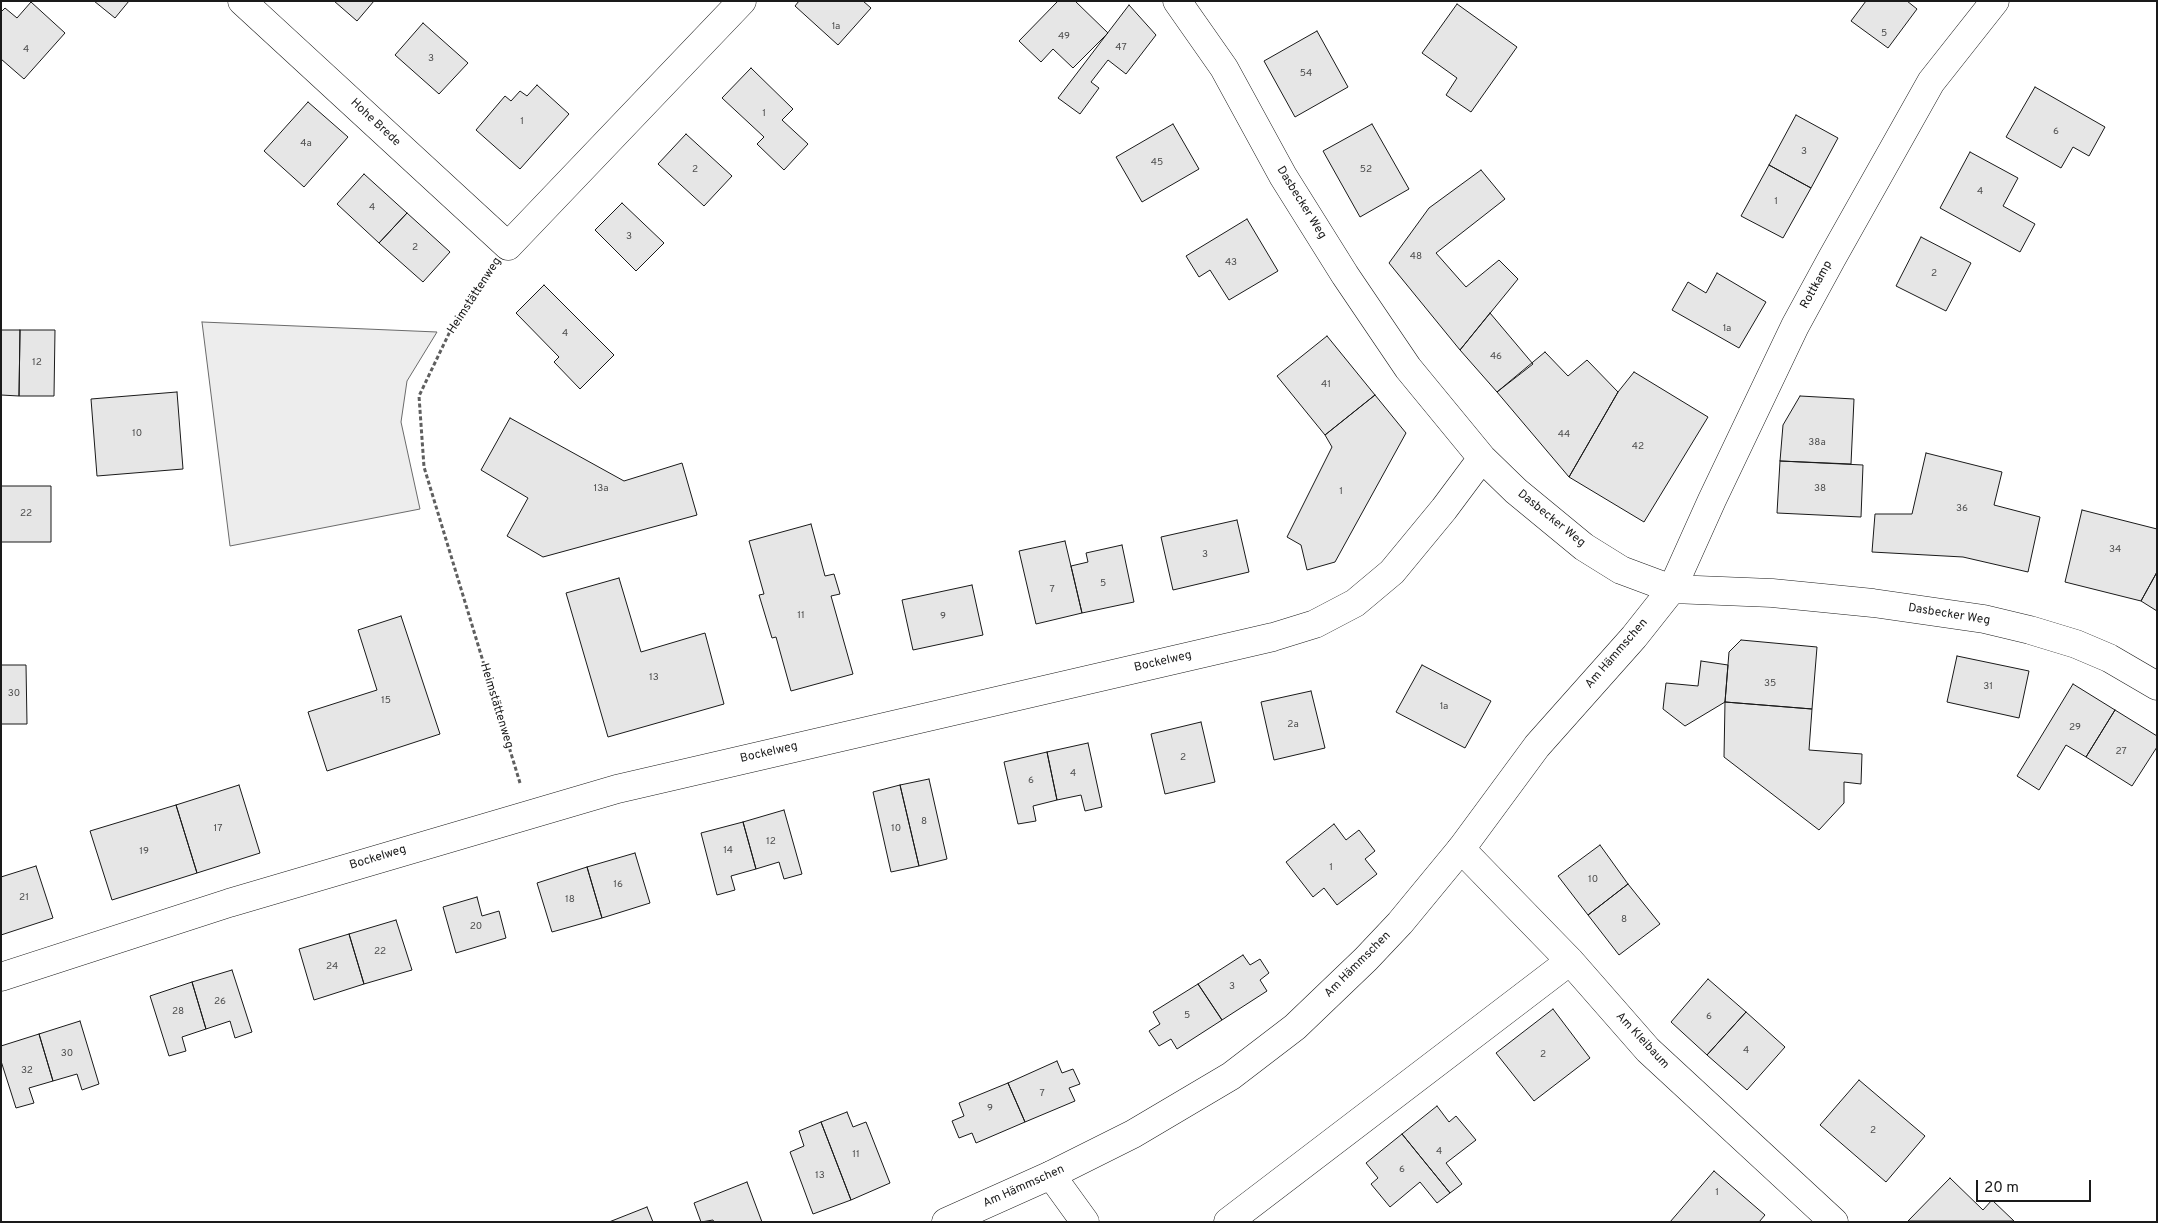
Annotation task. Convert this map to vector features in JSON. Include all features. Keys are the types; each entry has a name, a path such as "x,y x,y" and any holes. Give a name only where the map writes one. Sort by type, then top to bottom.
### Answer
{"street":[{"name":"Hohe Brede","path":"242,1 508,246"},
{"name":"Heimstättenweg","path":"508,246 742,1"},
{"name":"Dasbecker Weg","path":"1177,1 1224,68 1283,176 1408,368 1482,458 1516,491 1584,547 1622,570 1672,589 1772,593 1873,603 1984,619 2030,630 2076,644 2109,658 2157,686"},
{"name":"Rottkamp","path":"1672,589 1795,326 1832,258 1931,82 1995,1"},
{"name":"Bockelweg","path":"1,977 228,903 617,789 1273,636 1315,624 1355,603 1392,572 1444,509 1482,458"},
{"name":"Am Hämmschen","path":"946,1222 1051,1175 1134,1134 1231,1076 1295,1027 1366,959 1400,923 1461,849 1537,746 1634,637 1672,589"},
{"name":"Am Kleibaum","path":"1461,849 1570,961 1648,1050 1834,1222"},
{"path":"1228,1222 1570,961"},
{"path":"1051,1175 1085,1222"}],"path":[{"name":"Heimstättenweg","path":"508,246 454,323 419,396 424,466 529,815"}],"shaded area":[{"path":"202,322 437,332 407,381 401,422 420,509 230,546"}],"building":[{"path":"94,1 129,1 115,18"},
{"path":"334,1 374,1 357,21"},
{"path":"799,1 863,1 871,8 838,45 795,6"},
{"path":"1058,1 1075,1 1108,33 1073,68 1053,49 1041,62 1019,41"},
{"path":"1866,1 1907,1 1917,9 1888,48 1851,21"},
{"path":"31,2 65,33 24,79 1,59 1,12 5,8 17,18"},
{"path":"1457,4 1517,47 1471,112 1446,95 1457,78 1422,53"},
{"path":"1129,5 1156,35 1126,74 1108,60 1091,82 1099,88 1080,114 1058,98"},
{"path":"423,23 468,63 439,94 395,55"},
{"path":"1317,31 1348,87 1295,117 1264,61"},
{"path":"751,68 793,109 782,120 808,144 784,170 757,144 764,137 722,98"},
{"path":"537,85 569,114 520,169 476,130 505,96 511,101 520,91 527,96"},
{"path":"2035,87 2105,127 2089,156 2073,147 2061,168 2006,137"},
{"path":"308,102 348,137 304,187 264,151"},
{"path":"1796,115 1838,138 1811,188 1769,165"},
{"path":"1173,124 1199,169 1142,202 1116,157"},
{"path":"1372,124 1409,189 1360,217 1323,151"},
{"path":"686,134 732,176 704,206 658,164"},
{"path":"1970,152 2018,178 2003,206 2035,224 2020,252 1940,208"},
{"path":"1769,165 1811,188 1783,238 1741,216"},
{"path":"1481,170 1505,199 1436,253 1466,287 1499,260 1518,279 1460,350 1389,263 1429,208"},
{"path":"364,174 407,213 379,243 337,204"},
{"path":"622,203 664,243 636,271 595,230"},
{"path":"407,213 450,252 423,282 379,243"},
{"path":"1247,219 1278,271 1229,300 1210,270 1199,277 1186,256"},
{"path":"1921,237 1971,263 1946,311 1896,286"},
{"path":"1717,273 1766,302 1739,348 1672,310 1688,282 1706,293"},
{"path":"544,285 614,355 580,389 554,362 559,357 516,313"},
{"path":"1490,313 1533,364 1497,392 1460,350"},
{"path":"1,330 20,330 19,396 1,395"},
{"path":"20,330 55,330 54,396 19,396"},
{"path":"1327,336 1375,395 1325,435 1277,376"},
{"path":"1545,352 1568,376 1587,360 1618,392 1569,477 1497,392"},
{"path":"1634,372 1708,417 1644,522 1569,477 1618,392"},
{"path":"177,392 183,469 97,476 91,399"},
{"path":"1375,395 1406,433 1335,562 1307,570 1301,545 1287,537 1332,447 1325,435"},
{"path":"1800,396 1854,399 1851,464 1780,461 1783,425"},
{"path":"510,418 624,481 682,463 697,515 543,557 507,536 528,498 481,470"},
{"path":"1926,453 2002,472 1994,505 2040,517 2028,572 1963,557 1872,552 1875,514 1912,514"},
{"path":"1780,461 1863,465 1861,517 1777,513"},
{"path":"1,486 51,486 51,542 1,542"},
{"path":"2082,510 2157,529 2157,572 2141,601 2065,582"},
{"path":"1237,520 1249,572 1173,590 1161,537"},
{"path":"811,524 825,576 834,574 840,594 831,596 853,674 791,691 776,637 772,638 759,595 764,594 749,541"},
{"path":"1065,541 1082,613 1036,624 1019,551"},
{"path":"1122,545 1134,602 1082,613 1071,566 1088,562 1086,553"},
{"path":"2157,572 2157,611 2141,601"},
{"path":"619,578 641,652 705,633 724,704 608,737 566,593"},
{"path":"972,585 983,635 913,650 902,600"},
{"path":"401,616 440,734 327,771 308,712 377,690 358,630"},
{"path":"1741,640 1817,647 1812,709 1725,702 1729,652"},
{"path":"1957,656 2029,671 2019,718 1947,702"},
{"path":"1701,661 1728,665 1725,702 1685,726 1663,709 1666,683 1698,686"},
{"path":"1,665 26,665 27,724 1,724"},
{"path":"1422,665 1491,701 1465,748 1396,712"},
{"path":"2073,684 2115,710 2086,757 2066,745 2039,790 2017,776"},
{"path":"1311,691 1325,748 1274,760 1261,702"},
{"path":"1725,702 1812,709 1809,750 1862,754 1861,784 1844,782 1844,803 1819,830 1724,757"},
{"path":"2115,710 2157,736 2157,747 2132,786 2086,757"},
{"path":"1201,722 1215,782 1165,794 1151,734"},
{"path":"1088,743 1102,807 1085,811 1081,795 1057,800 1047,752"},
{"path":"1047,752 1057,800 1033,806 1036,821 1018,824 1004,762"},
{"path":"929,779 947,859 919,866 900,785"},
{"path":"239,785 260,853 197,873 176,805"},
{"path":"900,785 919,866 891,872 873,792"},
{"path":"176,805 197,873 112,900 90,831"},
{"path":"784,810 802,874 784,879 779,862 756,869 743,822"},
{"path":"743,822 756,869 731,876 735,890 717,895 701,833"},
{"path":"1334,824 1346,840 1359,830 1375,851 1365,859 1377,874 1337,905 1324,888 1313,897 1286,862"},
{"path":"1600,845 1628,884 1588,915 1558,876"},
{"path":"635,853 650,903 602,918 587,867"},
{"path":"36,866 53,918 1,935 1,877"},
{"path":"587,867 602,918 552,932 537,883"},
{"path":"1628,884 1660,924 1619,955 1588,915"},
{"path":"477,897 482,916 499,911 506,938 456,953 443,907"},
{"path":"396,920 412,970 364,984 349,934"},
{"path":"349,934 364,984 314,1000 299,949"},
{"path":"1243,955 1250,965 1260,959 1269,973 1260,980 1267,991 1222,1020 1198,984"},
{"path":"232,970 252,1032 235,1038 230,1021 206,1029 192,982"},
{"path":"1708,979 1746,1012 1707,1055 1671,1022"},
{"path":"192,982 206,1029 182,1037 186,1051 169,1056 150,996"},
{"path":"1198,984 1222,1020 1177,1049 1171,1039 1159,1046 1149,1031 1160,1024 1153,1012"},
{"path":"1553,1009 1590,1058 1534,1101 1496,1053"},
{"path":"1746,1012 1785,1047 1747,1090 1707,1055"},
{"path":"80,1021 99,1084 82,1090 77,1074 53,1081 39,1034"},
{"path":"39,1034 53,1081 29,1088 34,1103 16,1108 1,1061 1,1046"},
{"path":"1057,1061 1062,1073 1073,1069 1080,1084 1069,1088 1075,1101 1025,1122 1008,1083"},
{"path":"1859,1080 1925,1136 1886,1182 1820,1125"},
{"path":"1008,1083 1025,1122 976,1143 972,1133 959,1138 952,1121 964,1116 959,1103"},
{"path":"1437,1106 1449,1122 1456,1116 1476,1140 1446,1163 1462,1184 1450,1193 1402,1134"},
{"path":"847,1112 853,1127 866,1122 890,1183 851,1200 821,1122"},
{"path":"821,1122 851,1200 813,1214 790,1152 804,1146 799,1131"},
{"path":"1402,1134 1450,1193 1437,1203 1420,1182 1390,1207 1371,1184 1378,1178 1366,1163"},
{"path":"1714,1171 1765,1215 1759,1222 1670,1222"},
{"path":"1950,1178 1983,1210 1992,1200 2014,1221 1908,1221"},
{"path":"747,1182 762,1222 714,1222 713,1220 701,1222 694,1203"},
{"path":"647,1207 653,1222 609,1222"}]}
